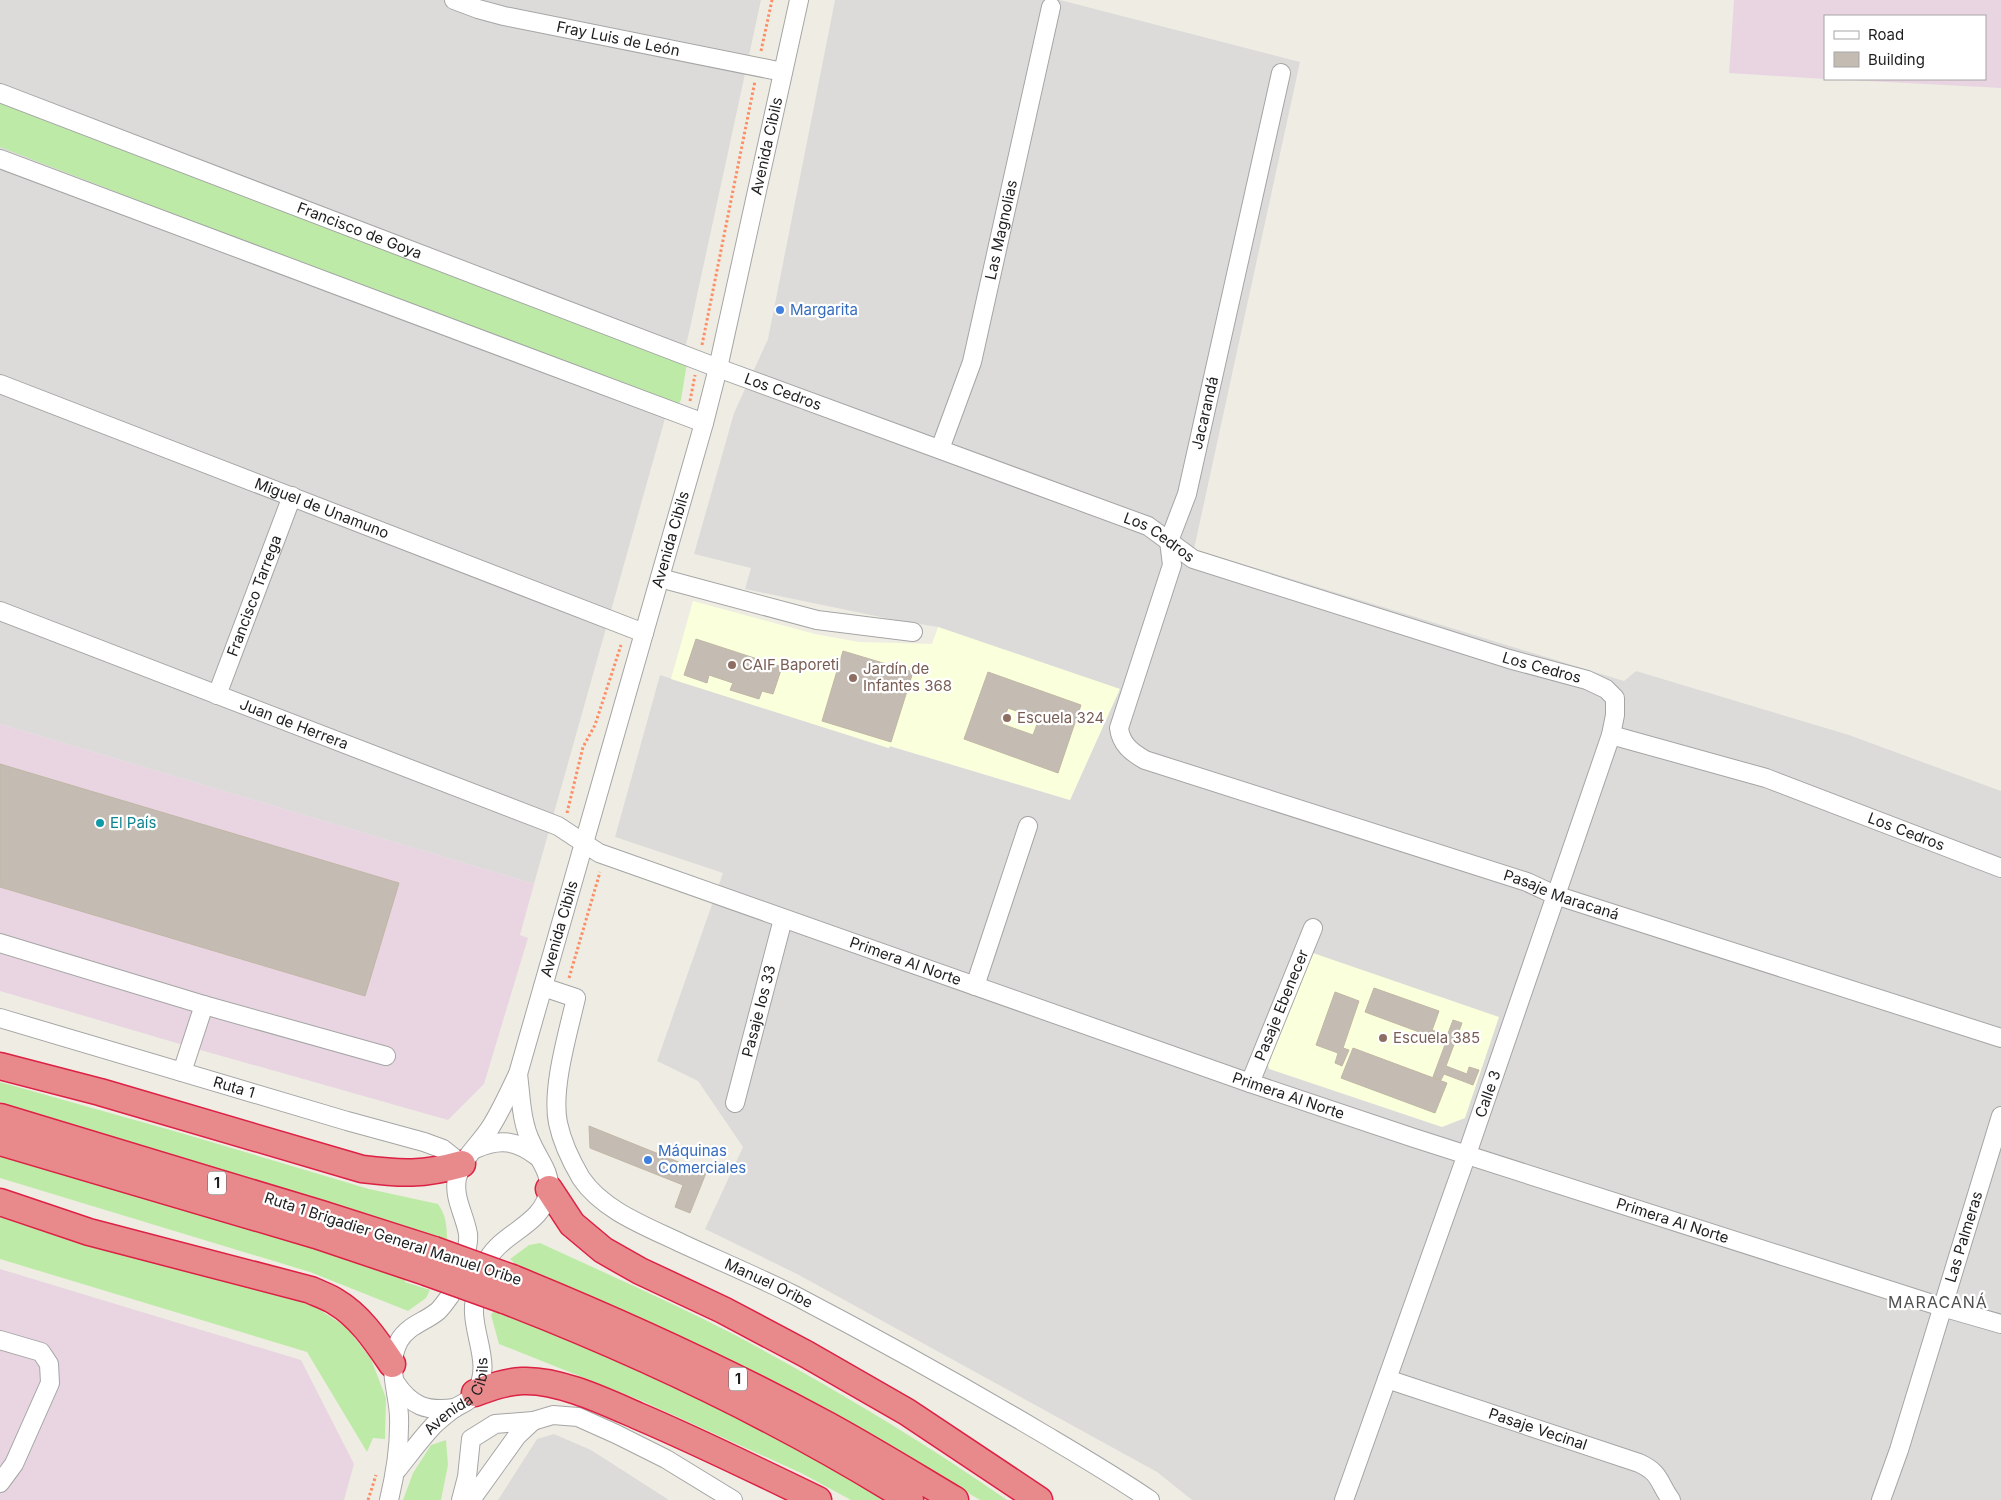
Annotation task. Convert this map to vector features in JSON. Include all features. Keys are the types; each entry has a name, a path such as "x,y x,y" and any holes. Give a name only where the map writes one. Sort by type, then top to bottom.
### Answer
{"highway":[{"path":"0,1066 100,1092 362,1169 406,1174 437,1171 468,1157"},
{"name":"Ruta 1 Brigadier General Manuel Oribe","path":"0,1117 320,1214 430,1261 508,1289 637,1331 757,1388 837,1431 955,1500"},
{"name":"Ruta 1 Brigadier General Manuel Oribe","path":"0,1142 316,1235 430,1261"},
{"path":"549,1188 572,1224 603,1250 640,1271 723,1310 806,1354 906,1412 1039,1500"},
{"path":"0,1202 89,1232 311,1290 337,1302 353,1315 377,1342 393,1373"},
{"name":"Ruta 1 Brigadier General Manuel Oribe","path":"508,1289 574,1328 678,1373 820,1446 910,1500"},
{"path":"465,1401 498,1384 524,1381 558,1385 583,1393 704,1444 818,1500"}],"street":[{"name":"Fray Luis de León","path":"454,0 478,10 507,8 783,72"},
{"name":"Avenida Cibils","path":"388,1500 397,1470 399,1415 393,1373 395,1351 404,1334 411,1327 439,1310 450,1296 467,1247 468,1235 456,1190 468,1157 498,1115 518,1074 704,423 718,368 799,0"},
{"name":"Las Magnolias","path":"940,449 972,362 1051,7"},
{"name":"Jacarandá","path":"1125,745 1120,737 1119,728 1172,566 1169,541 1187,494 1281,73"},
{"name":"Francisco de Goya","path":"0,93 718,368"},
{"path":"0,159 704,423"},
{"name":"Los Cedros","path":"718,368 1148,526 1193,559 1500,656 1587,680 1606,689"},
{"name":"Miguel de Unamuno","path":"0,384 644,633"},
{"name":"Francisco Tarrega","path":"217,695 292,496"},
{"path":"660,578 817,620 913,632"},
{"name":"Juan de Herrera","path":"0,611 558,826 584,844"},
{"name":"Calle 3","path":"1344,1500 1467,1154 1611,735 1616,698 1606,689"},
{"name":"Los Cedros","path":"1611,735 1766,778 2001,868"},
{"name":"Pasaje Maracaná","path":"1125,745 1134,754 1145,760 1527,882 1555,895 2001,1038"},
{"path":"975,986 1028,826"},
{"name":"Primera Al Norte","path":"584,844 599,853 1250,1083 1414,1138 1942,1308 2001,1324"},
{"name":"Pasaje los 33","path":"735,1103 783,919"},
{"name":"Pasaje Ebenecer","path":"1250,1083 1313,928"},
{"path":"0,943 386,1056"},
{"name":"Manuel Oribe","path":"543,987 576,998 557,1094 558,1121 573,1164 583,1180 599,1197 614,1209 639,1222 792,1294 959,1384 1150,1500"},
{"path":"182,1072 204,1004"},
{"name":"Ruta 1","path":"0,1018 424,1142 468,1157"},
{"name":"Avenida Cibils","path":"397,1470 434,1426 465,1401 481,1376 483,1358 476,1325 474,1303 486,1264 500,1243 534,1220 544,1207 549,1188 546,1170 531,1143 526,1126 518,1074"},
{"name":"Las Palmeras","path":"1881,1500 1899,1450 2001,1116"},
{"path":"468,1157 491,1142 504,1142 527,1148 539,1157"},
{"path":"0,1340 41,1352 49,1364 50,1383 14,1464 0,1483"},
{"path":"393,1373 403,1394 413,1402 437,1410 465,1401"},
{"name":"Pasaje Vecinal","path":"1387,1378 1639,1463 1651,1469 1660,1479 1671,1500"},
{"path":"461,1500 467,1477 470,1439 495,1424 533,1421 553,1415 578,1417 616,1434 666,1459 733,1500"},
{"path":"471,1500 517,1436 533,1421"}],"shaded area":[{"path":"0,0 761,0 688,337 534,884 0,724"},
{"path":"835,0 1060,0 1300,62 1194,549 1624,681 1636,671 1849,735 2001,791 2001,1500 1192,1500 1157,1472 797,1274 705,1229 743,1147 698,1081 657,1061 723,873 615,837 660,675 888,748 889,746 1070,800 1119,689 938,627 745,589 751,568 694,554 734,413 768,339"},
{"path":"1734,0 2001,0 2001,88 1848,80 1986,80 1986,15 1824,15 1824,79 1729,73"},
{"path":"693,601 815,634 859,642 932,644 938,627 1120,689 1070,800 890,746 889,748 671,679"},
{"path":"0,724 534,884 520,935 528,938 484,1084 448,1120 0,991"},
{"name":"Escuela 385","path":"1310,952 1499,1017 1465,1118 1442,1127 1269,1069 1267,1060"},
{"path":"0,1269 301,1360 354,1464 344,1500 0,1500"},
{"path":"554,1434 591,1450 669,1500 498,1500 537,1439"}],"green space":[{"path":"0,93 687,363 681,400 678,405 419,309 0,147"},
{"path":"0,1082 369,1189 438,1204 444,1217 447,1240 0,1102"},
{"path":"0,1156 317,1249 405,1279 405,1282 430,1290 426,1298 408,1311 310,1272 0,1178"},
{"path":"0,1211 83,1245 311,1304 346,1327 371,1359 386,1398 385,1439 373,1438 367,1452 307,1352 0,1259"},
{"path":"540,1243 687,1311 770,1354 907,1434 1007,1500 980,1500 864,1431 767,1379 700,1345 612,1305 520,1268 510,1259 529,1245"},
{"path":"494,1311 552,1334 698,1399 793,1447 886,1500 851,1500 801,1473 642,1401 499,1344 491,1315"},
{"path":"446,1440 448,1465 441,1500 403,1500 413,1473 431,1445"}],"building":[{"path":"696,639 782,667 773,694 762,691 759,699 730,690 733,683 709,675 707,683 684,675"},
{"path":"843,651 913,672 891,742 822,721"},
{"path":"988,672 1081,705 1058,773 964,739","holes":["1008,708 1039,719 1033,735 1002,724"]},
{"name":"El País","path":"0,764 399,883 365,996 0,887"},
{"path":"1374,988 1439,1011 1430,1036 1365,1012"},
{"path":"1335,992 1359,1001 1343,1048 1349,1050 1342,1066 1335,1063 1338,1053 1316,1045"},
{"path":"1453,1020 1462,1023 1446,1066 1467,1074 1469,1067 1479,1070 1473,1085 1444,1074 1441,1080 1433,1077 1446,1042 1430,1036 1432,1030 1447,1036"},
{"path":"1353,1048 1447,1083 1435,1113 1341,1078"},
{"name":"Máquinas Comerciales","path":"589,1126 706,1173 690,1213 675,1207 683,1185 590,1148"}],"place":[{"name":"Margarita","path":"780,310"},
{"name":"CAIF Baporeti","path":"732,665"},
{"name":"Jardín de Infantes 368","path":"853,678"},
{"name":"Escuela 324","path":"1007,718"},
{"name":"El País","path":"100,823"},
{"name":"Escuela 385","path":"1383,1038"},
{"name":"Máquinas Comerciales","path":"648,1160"}],"district":[{"name":"MARACANÁ","path":"1938,1302"}]}
